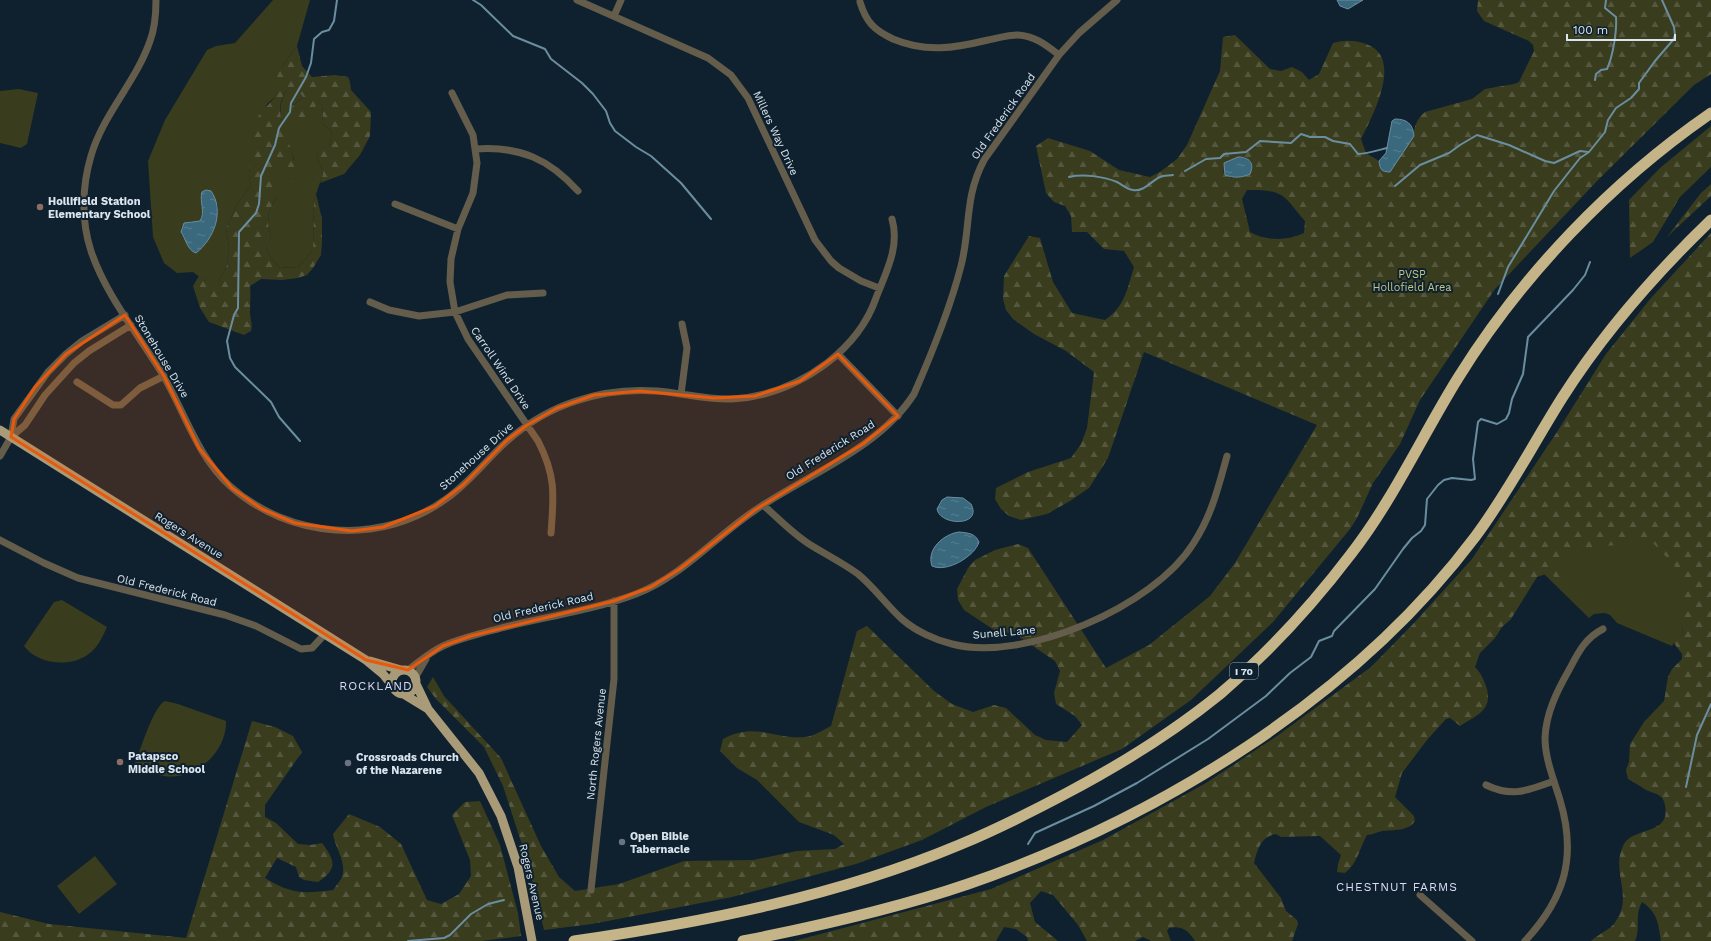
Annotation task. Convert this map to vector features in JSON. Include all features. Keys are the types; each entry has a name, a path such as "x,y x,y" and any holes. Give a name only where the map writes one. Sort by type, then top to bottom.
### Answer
{"highway":[{"name":"I 70","path":"574,941 647,929 754,908 860,880 960,845 1055,799 1138,753 1184,721 1221,693 1282,634 1351,554 1384,506 1460,375 1506,309 1565,239 1619,186 1668,145 1711,113"},
{"path":"743,941 812,927 920,899 1020,864 1105,826 1159,799 1252,743 1318,696 1383,641 1413,610 1457,560 1485,523 1562,398 1603,340 1628,307 1669,261 1711,220"}],"main road":[{"name":"Rogers Avenue","path":"0,430 366,660 383,674 391,684"},
{"name":"Rogers Avenue","path":"366,660 404,670"},
{"path":"404,670 416,681 411,692 404,695 395,692 391,684 393,675 404,670"},
{"name":"Rogers Avenue","path":"416,681 428,709 479,773 501,816 518,867 532,941"},
{"name":"Rogers Avenue","path":"404,695 428,709"}],"street":[{"name":"Stonehouse Drive","path":"156,0 151,38 139,64 100,130 91,156 85,186 84,216 90,249 102,279 164,376 200,448 219,475 232,488 262,509 301,524 333,530 352,531 383,527 417,516 429,510 463,485 507,440 527,425 568,403 607,393 640,391 729,399 770,393 800,381 838,354 854,337 865,320 874,303 891,258 895,239 892,219"},
{"name":"Millers Way Drive","path":"577,0 708,58 731,75 748,98 808,228 818,246 839,268 856,278 879,288"},
{"path":"614,16 621,0"},
{"name":"Old Frederick Road","path":"404,670 443,646 471,636 614,601 640,592 665,579 736,523 763,505 881,432 898,416 914,394 923,374 955,286 965,247 970,198 977,174 995,144 1059,54 1079,33 1117,0"},
{"path":"860,2 865,18 870,24 891,38 916,47 948,49 1019,35 1035,38 1059,54"},
{"name":"Carroll Wind Drive","path":"452,93 469,123 478,163 475,183 453,246 450,272 451,294 455,312 468,339 545,454 553,478 554,490 551,533"},
{"path":"476,149 504,148 533,156 557,170 578,191"},
{"path":"395,204 458,229"},
{"path":"370,302 389,310 419,316 455,312 507,295 543,293"},
{"path":"11,437 14,419 48,372 82,341 125,315"},
{"path":"681,394 687,348 682,324"},
{"path":"0,456 11,437 25,425 45,395 74,363 131,325"},
{"path":"838,354 898,416"},
{"path":"77,382 114,404 121,405 140,388 164,376"},
{"name":"Sunell Lane","path":"763,505 794,533 857,574 903,620 918,630 952,644 964,646 1014,645 1038,641 1075,629 1144,592 1161,579 1189,550 1205,522 1215,501 1227,456"},
{"name":"Old Frederick Road","path":"0,540 44,563 78,578 243,620 301,649 312,648 325,634"},
{"name":"North Rogers Avenue","path":"591,890 614,679 614,601"},
{"path":"1525,941 1542,923 1551,909 1564,877 1567,855 1567,829 1547,756 1545,738 1552,704 1557,690 1582,646 1593,634 1603,629"},
{"name":"Old Frederick Road","path":"416,681 426,657"},
{"path":"1486,786 1497,790 1517,793 1554,781"},
{"path":"1420,895 1472,941"}],"highlighted area":[{"path":"125,315 164,376 199,448 232,488 262,509 295,523 352,531 383,527 435,506 463,485 507,440 527,425 557,408 594,395 640,391 714,398 755,396 800,381 838,354 898,416 863,444 755,510 680,569 651,587 614,601 471,636 443,646 408,670 366,660 11,437 14,419 35,387 66,354"}],"green space":[{"path":"273,0 310,0 297,46 282,66 275,97 267,104 252,155 249,176 251,186 238,203 226,228 229,247 227,265 219,281 205,281 193,272 177,273 164,263 153,237 148,161 165,120 207,50 216,46 235,43","holes":["201,197 218,205 215,223 200,249 188,246 181,232 182,226 188,222 200,221 203,209"]},
{"name":"PVSP Hollofield Area","path":"1478,0 1711,0 1711,74 1694,85 1598,180 1495,289 1420,400 1400,444 1373,483 1357,518 1350,529 1273,622 1191,700 1122,749 986,807 922,840 856,864 732,897 592,924 544,930 527,860 503,786 484,747 436,699 427,687 433,677 444,696 501,758 541,846 559,877 575,891 619,884 684,861 753,860 797,851 835,849 844,844 834,835 799,822 757,780 737,768 720,751 723,739 735,734 755,731 783,736 805,737 831,726 857,631 867,626 934,691 952,704 973,712 994,705 1006,708 1035,735 1046,740 1067,742 1082,725 1075,716 1056,704 1054,693 1060,671 1055,661 1015,634 994,630 964,610 958,600 957,589 968,568 975,560 995,550 1018,544 1028,548 1106,668 1149,645 1210,596 1235,563 1317,425 1144,352 1108,458 1089,488 1047,514 1021,520 1009,516 1001,509 995,499 996,488 1028,472 1071,458 1081,444 1087,428 1094,372 1066,351 1034,334 1013,319 1006,310 1003,299 1004,276 1029,236 1040,238 1053,282 1072,313 1105,320 1112,315 1121,303 1127,290 1134,267 1124,251 1104,249 1087,232 1072,232 1071,216 1065,206 1054,202 1046,193 1036,146 1048,138 1090,151 1119,170 1150,177 1160,172 1177,159 1187,145 1220,71 1223,37 1235,35 1270,69 1281,71 1292,67 1302,72 1309,80 1319,74 1333,43 1353,41 1366,44 1377,51 1383,61 1384,73 1378,102 1361,139 1366,153 1379,161 1380,169 1414,136 1416,123 1425,112 1472,99 1485,89 1519,82 1534,51 1533,45 1529,41 1484,21 1477,11","holes":["1238,157 1245,157 1251,162 1232,178 1225,175 1223,171","1247,190 1269,191 1282,195 1305,221 1304,233 1298,236 1277,239 1263,237 1250,232 1242,199"]},
{"path":"297,46 302,66 312,77 335,75 348,77 351,90 371,112 370,136 360,155 344,174 320,183 323,174 316,153 321,146 329,147 332,131 323,124 322,105 319,102 309,115 297,120 292,118 289,109 303,97 297,90 287,90 281,101 280,112 282,124 294,159 295,171 292,182 287,182 286,172 280,171 277,175 277,196 269,211 268,223 271,238 266,246 271,258 280,268 298,267 313,250 314,200 316,194 322,219 321,255 307,275 282,280 261,279 250,286 250,312 252,328 251,331 244,335 209,322 200,308 193,286 199,276 205,281 219,281 227,265 229,247 226,228 238,203 251,186 249,176 252,131 259,115 275,97 276,79 282,66"},
{"path":"19,89 38,93 27,144 21,148 0,143 0,91"},
{"path":"287,90 297,90 303,97 289,109 319,102 322,105 323,124 332,131 329,147 316,153 323,174 314,200 313,250 298,267 280,268 271,258 266,246 271,238 268,223 269,211 277,196 277,175 280,170 286,172 294,159 282,124 281,115 281,106"},
{"path":"1711,126 1711,167 1680,197 1653,242 1630,258 1629,200 1660,168"},
{"path":"1711,184 1711,196 1667,237 1701,193"},
{"path":"1711,233 1711,941 1661,941 1658,924 1654,914 1642,902 1638,913 1638,932 1635,941 1591,941 1613,925 1620,915 1623,895 1619,866 1623,846 1634,836 1657,827 1665,816 1665,805 1662,798 1628,779 1626,770 1629,762 1630,744 1644,722 1664,701 1668,677 1672,669 1682,659 1682,654 1673,642 1682,635 1685,606 1683,588 1674,565 1651,541 1633,535 1616,545 1586,548 1558,561 1559,571 1565,578 1556,578 1549,573 1537,577 1511,619 1502,627 1495,638 1480,653 1475,667 1482,676 1486,686 1488,701 1486,706 1478,715 1460,726 1450,718 1446,719 1427,740 1402,773 1395,797 1414,816 1415,821 1409,827 1367,835 1356,860 1345,873 1337,872 1341,855 1320,836 1281,837 1276,834 1271,835 1260,844 1254,863 1281,898 1286,911 1297,920 1298,924 1292,941 1195,941 1185,930 1174,927 1169,928 1167,931 1171,941 1151,941 1143,937 1135,941 1087,941 1078,925 1053,895 1041,891 1030,903 1035,922 1058,941 1028,941 1027,937 1016,929 1004,927 996,941 794,941 991,889 1103,840 1206,783 1277,736 1371,667 1414,623 1472,559 1557,432 1606,354 1651,298"},
{"path":"1623,393 1711,641 1683,626 1682,635 1672,646 1617,623 1610,615 1605,613 1594,614 1589,618 1543,573"},
{"path":"62,600 107,627 98,645 93,651 83,658 65,662 46,661 30,652 24,646 54,602"},
{"path":"165,701 226,721 225,732 215,753 198,769 187,774 164,776 149,771 135,763 156,711"},
{"path":"252,721 275,727 293,736 302,752 265,805 265,817 276,823 298,844 310,845 322,843 332,859 329,873 318,882 304,880 299,877 296,867 277,858 265,878 282,887 298,892 333,890 342,877 343,866 333,834 349,814 380,827 401,844 427,900 441,904 459,894 471,876 470,860 452,815 465,802 480,801 500,845 518,913 521,936 481,941 0,941 0,912 49,924 186,938"},
{"path":"95,856 117,884 79,914 57,886"}],"water":[{"path":"1337,0 1363,0 1348,9 1340,6"},
{"path":"1395,119 1403,120 1409,123 1414,136 1390,172 1387,172 1382,170 1379,161 1386,153 1392,121"},
{"path":"1238,157 1248,159 1250,161 1252,167 1250,174 1238,177 1225,175 1224,163"},
{"path":"206,190 211,191 215,199 217,207 216,224 208,240 196,253 189,247 181,232 184,223 200,221 202,217 201,196 202,192"},
{"path":"947,497 963,498 971,504 973,512 971,517 960,522 945,519 940,515 937,509 942,500"},
{"path":"959,532 973,535 979,542 972,553 960,562 952,565 938,568 932,566 931,560 934,548 942,539 953,533"}],"waterway":[{"path":"300,441 279,417 271,402 235,367 230,358 227,341 234,315 238,308 239,232 256,213 259,204 261,176 275,145 279,128 290,112 291,103 306,77 311,63 314,39 322,32 329,30 334,21 337,0"},
{"path":"473,0 481,5 513,36 545,49 551,59 582,83 606,111 610,123 615,131 651,156 681,183 711,219"},
{"path":"1595,80 1596,74 1601,70 1607,69 1613,51 1616,17 1605,8 1606,0"},
{"path":"1498,294 1508,267 1554,191 1580,158 1589,152 1605,132 1608,120 1616,108 1631,98 1639,89 1639,83 1673,40 1675,35 1674,27 1662,0"},
{"path":"1185,171 1206,159 1220,158 1224,154 1246,152 1260,141 1291,143 1301,134 1310,137 1325,137 1333,141 1350,144 1358,154 1369,153 1387,148"},
{"path":"1395,186 1420,165 1449,153 1477,135 1509,145 1545,161 1554,163 1580,151 1588,152"},
{"path":"1069,177 1099,177 1117,182 1128,189 1137,190 1144,188 1160,177 1173,175"},
{"path":"1028,844 1035,833 1094,806 1137,783 1208,739 1266,696 1290,673 1311,657 1319,641 1332,636 1334,631 1375,589 1403,549 1412,538 1421,531 1425,525 1427,499 1438,485 1444,480 1452,478 1475,479 1473,459 1478,422 1481,419 1497,424 1506,419 1512,399 1523,374 1528,337 1573,290 1585,275 1590,262"},
{"path":"1686,787 1697,735 1711,704"},
{"path":"408,941 444,938 450,935 471,914 488,904 504,900"}],"place":[{"name":"Hollifield Station Elementary School","path":"40,207"},
{"name":"Patapsco Middle School","path":"120,762"},
{"name":"Crossroads Church of the Nazarene","path":"348,763"},
{"name":"Open Bible Tabernacle","path":"622,842"}],"district":[{"name":"ROCKLAND","path":"376,686"},
{"name":"CHESTNUT FARMS","path":"1397,887"}]}
